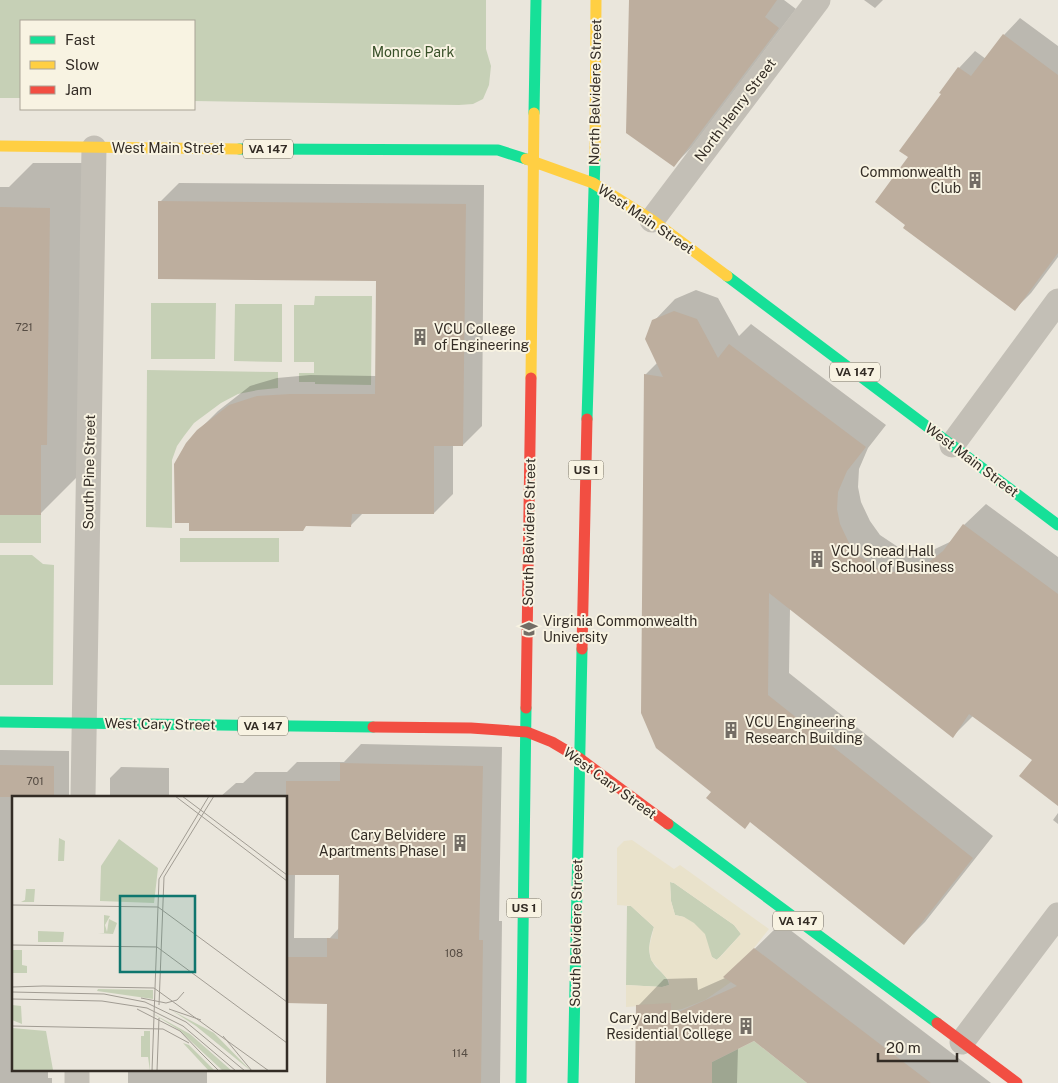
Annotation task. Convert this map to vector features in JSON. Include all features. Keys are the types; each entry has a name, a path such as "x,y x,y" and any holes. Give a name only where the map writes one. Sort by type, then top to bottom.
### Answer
{"main road":[{"name":"US 1","path":"534,161 536,0"},
{"name":"North Belvidere Street","path":"593,183 596,0"},
{"name":"West Main Street","path":"0,146 498,150 534,161 593,183 652,220 1058,525"},
{"name":"South Belvidere Street","path":"521,1083 534,161"},
{"name":"South Belvidere Street","path":"573,1083 593,183"},
{"name":"West Cary Street","path":"0,722 471,728 527,732 552,742 579,758 1017,1083"}],"street":[{"name":"North Henry Street","path":"652,220 818,0"},
{"name":"South Pine Street","path":"83,796 94,148"},
{"path":"952,445 1058,301"},
{"path":"962,1042 1058,915"},
{"path":"77,1070 77,1083"}],"green space":[{"name":"Monroe Park","path":"0,0 486,0 486,49 491,66 489,85 483,99 473,104 195,101 195,20 20,20 20,98 0,98"},
{"path":"315,296 372,296 371,385 299,382 299,373 314,373 314,362 294,362 294,305 314,305"},
{"path":"151,303 216,303 215,359 151,359"},
{"path":"235,304 282,304 282,362 234,361"},
{"path":"147,370 278,372 278,388 238,394 221,403 194,423 177,446 172,460 172,528 146,527"},
{"path":"0,515 41,515 41,543 0,543"},
{"path":"180,538 279,538 279,562 180,562"},
{"path":"0,555 32,555 43,564 54,565 53,685 0,685"},
{"path":"670,882 734,925 741,934 717,960 712,957 684,917 675,915 671,901"},
{"path":"627,906 631,906 654,927 649,949 651,959 666,978 669,985 662,987 626,985"},
{"path":"754,1041 807,1083 712,1083 712,1062"}],"shaded area":[{"path":"632,840 674,869 680,865 769,929 754,948 724,977 731,982 705,1000 672,1011 671,1004 626,1007 626,985 662,987 669,985 669,981 651,960 649,948 654,927 631,906 617,905 617,848 624,841","holes":["670,882 734,925 741,934 716,960 712,957 705,934 694,923 684,917 675,915 671,901"]}],"building":[{"path":"629,0 777,0 765,17 779,28 674,167 626,133"},
{"name":"Commonwealth Club","path":"1003,34 1058,75 1058,253 1015,311 903,228 905,225 875,202 908,157 899,151 941,94 939,93 958,67 971,76"},
{"name":"VCU College of Engineering","path":"158,201 466,204 463,446 434,446 434,514 352,514 351,527 306,526 303,531 189,531 189,523 175,523 174,464 186,443 197,430 229,405 257,396 375,394 376,281 158,279"},
{"path":"0,207 50,208 47,445 41,445 41,515 0,515"},
{"name":"VCU Snead Hall School of Business","path":"674,311 697,319 718,358 729,344 866,447 847,471 838,492 837,509 840,524 849,543 859,556 877,568 894,572 912,570 929,562 943,551 963,524 1058,594 1058,806 1019,776 1032,760 969,714 953,738 769,593 768,695 973,858 904,945 750,822 745,829 706,798 711,792 656,748 641,713 644,374 663,377 645,339 652,320"},
{"path":"340,763 483,766 479,940 483,940 481,1083 326,1083 327,1004 288,1003 288,957 327,957 327,938 338,939 339,875 288,875 288,796 286,796 286,781 340,781"},
{"path":"0,765 54,766 54,796 0,797"},
{"name":"Cary and Belvidere Residential College","path":"754,948 931,1083 807,1083 754,1041 712,1062 712,1083 635,1083 636,1005 671,1003 672,1015 737,986 723,977"}],"traffic: fast":[{"path":"534,113 536,0"},
{"path":"239,149 498,150 526,159"},
{"path":"587,419 595,157"},
{"path":"727,276 1058,525"},
{"path":"573,1083 582,649"},
{"path":"521,1083 526,708"},
{"path":"0,722 373,727"},
{"path":"668,824 937,1023"}],"traffic: slow":[{"path":"595,157 596,0"},
{"path":"531,378 534,113"},
{"path":"0,146 239,149"},
{"path":"526,159 593,183 652,220 727,276"}],"traffic: jam":[{"path":"526,708 531,378"},
{"path":"582,649 587,419"},
{"path":"373,727 471,728 527,732 552,742 579,758 668,824"},
{"path":"937,1023 1017,1083"}],"place":[{"name":"Commonwealth Club","path":"975,180"},
{"name":"VCU College of Engineering","path":"420,337"},
{"name":"VCU Snead Hall School of Business","path":"817,559"},
{"name":"Virginia Commonwealth University","path":"529,629"},
{"name":"VCU Engineering Research Building","path":"731,730"},
{"name":"Cary Belvidere Apartments Phase I","path":"460,843"},
{"name":"Cary and Belvidere Residential College","path":"746,1026"}]}
